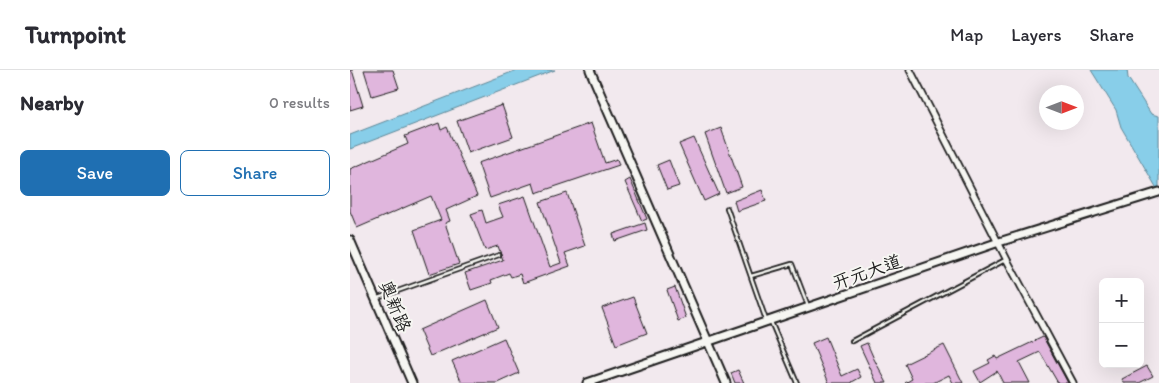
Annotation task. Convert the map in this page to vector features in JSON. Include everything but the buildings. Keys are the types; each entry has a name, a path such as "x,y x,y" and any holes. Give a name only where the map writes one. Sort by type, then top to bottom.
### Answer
{"street":[{"path":"590,70 726,383"},
{"path":"910,70 1007,260 1073,383"},
{"name":"开元大道","path":"587,383 999,242 1156,193"},
{"name":"奥新路","path":"350,240 412,383"}],"lane":[{"path":"727,208 769,322 797,383"},
{"path":"376,299 498,254"},
{"path":"852,341 1007,260"},
{"path":"751,276 792,264 809,308"}],"water":[{"path":"517,70 555,70 350,149 350,135"},
{"path":"1091,70 1127,70 1128,78 1151,114 1159,116 1159,192 1121,127 1116,110"}]}
